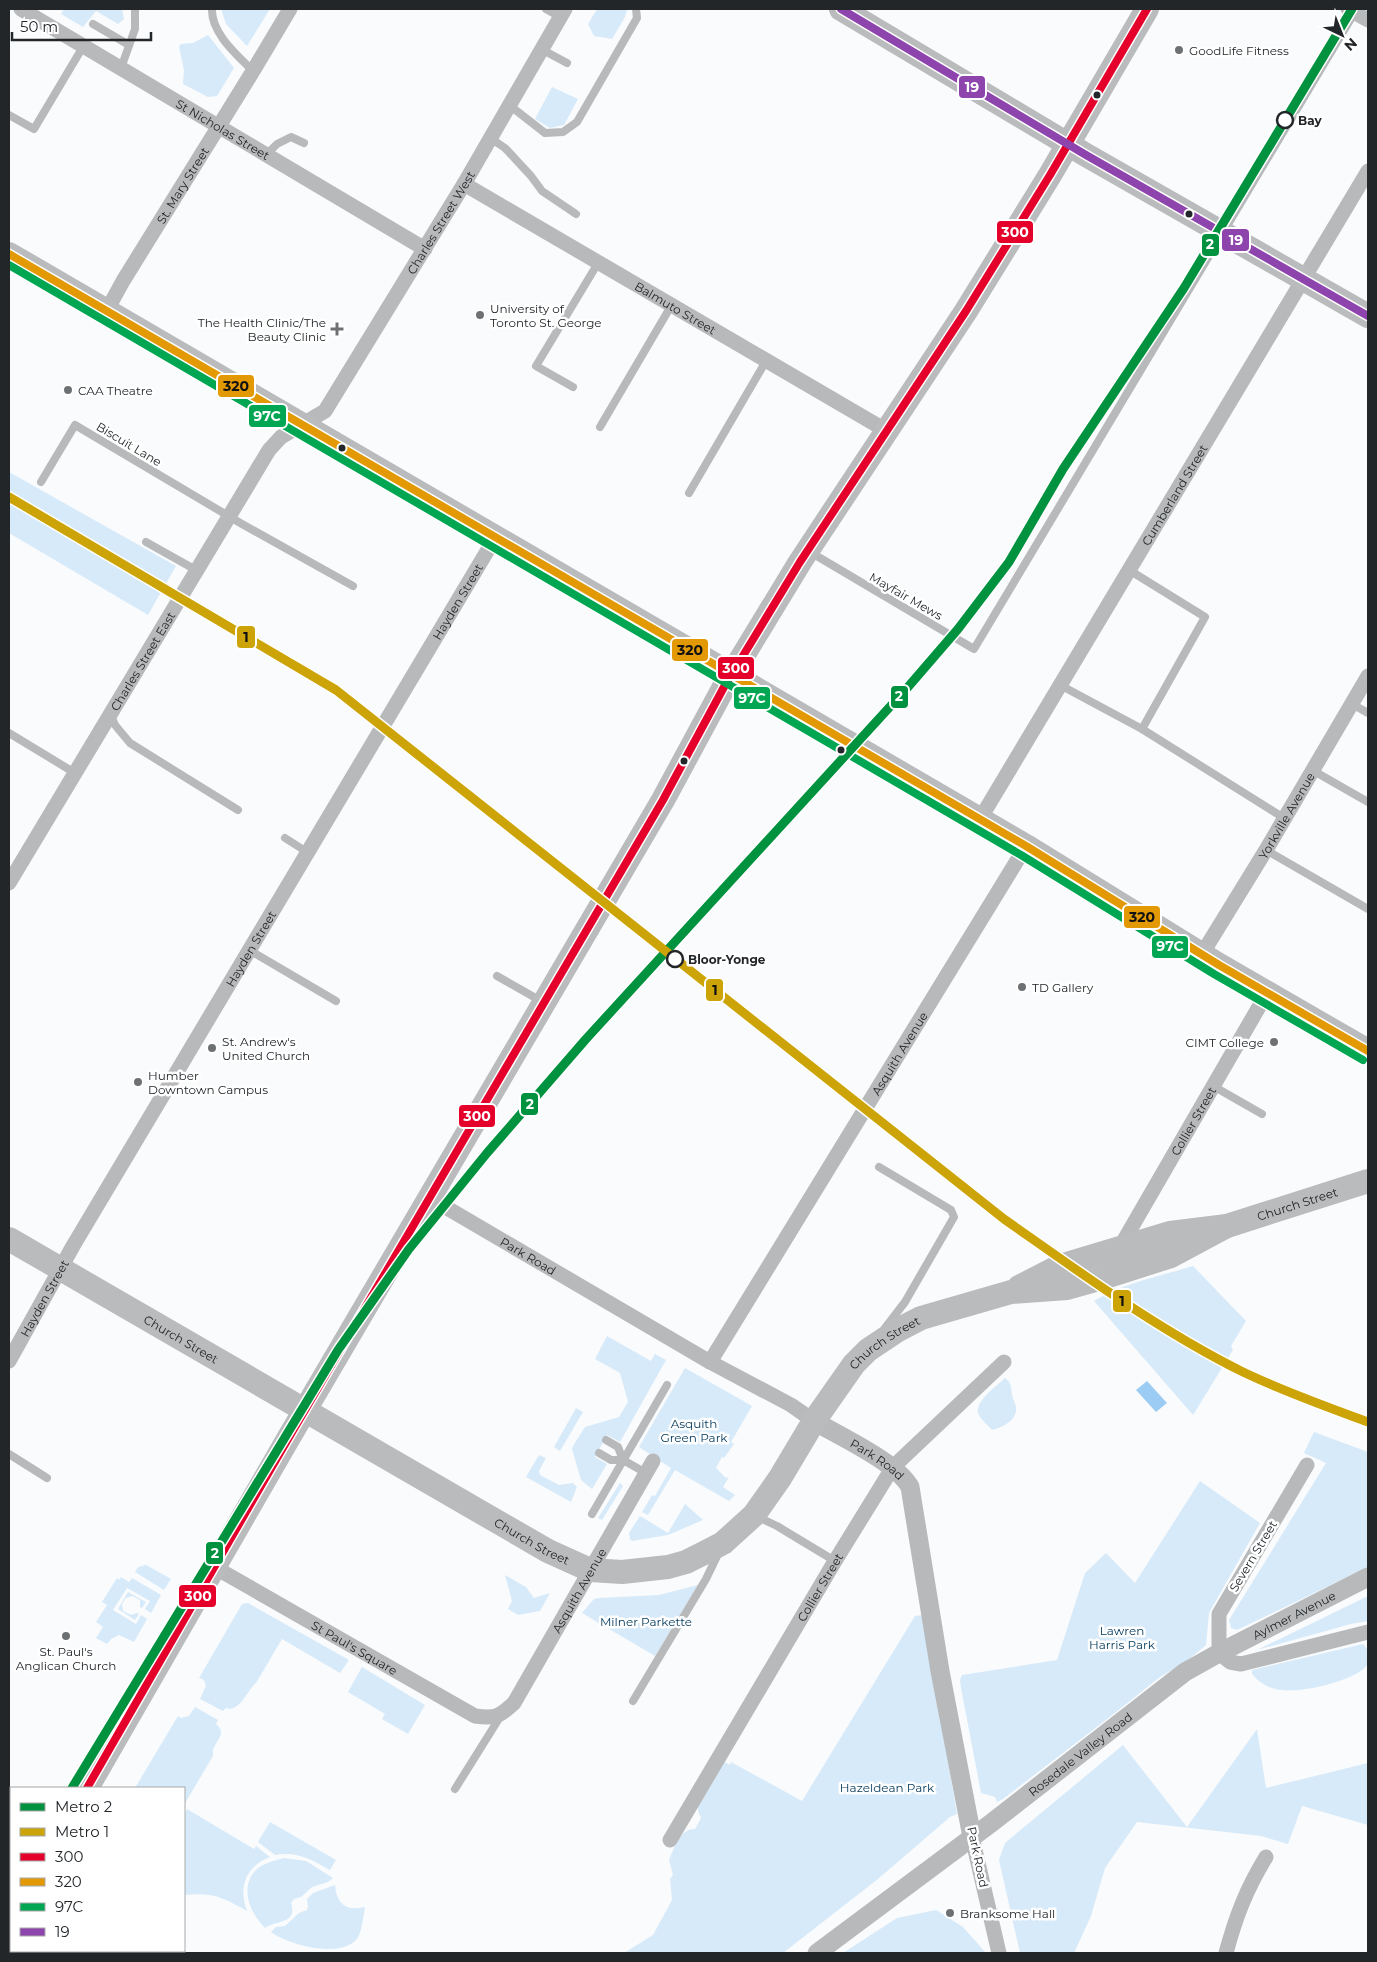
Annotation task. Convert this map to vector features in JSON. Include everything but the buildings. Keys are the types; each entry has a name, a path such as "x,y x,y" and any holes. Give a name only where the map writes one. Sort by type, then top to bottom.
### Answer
{"main road":[{"path":"841,9 1068,145 1368,316"},
{"path":"88,1787 305,1410 663,800 731,675 808,551 966,311 1068,145 1147,9"},
{"path":"9,254 980,819 1267,993 1368,1051"},
{"name":"Church Street","path":"9,1239 548,1551 590,1570 622,1572 668,1567 686,1562 723,1543 754,1515 780,1478 814,1421 854,1364 868,1350 898,1330 921,1318 1011,1292 1060,1266 1170,1234 1227,1226 1368,1181"},
{"name":"Church Street","path":"1011,1292 1067,1288 1099,1279 1171,1256 1227,1226"}],"street":[{"name":"St Nicholas Street","path":"21,9 425,249"},
{"path":"43,22 52,9"},
{"name":"St. Mary Street","path":"106,312 123,281 254,71 290,9"},
{"name":"Charles Street West","path":"303,424 325,411 464,184 562,13"},
{"name":"Cumberland Street","path":"980,819 1368,171"},
{"name":"Balmuto Street","path":"464,184 888,431"},
{"name":"Charles Street East","path":"9,883 269,450 280,437 303,424"},
{"name":"Hayden Street","path":"9,1360 73,1246 495,538"},
{"name":"Yorkville Avenue","path":"1202,954 1266,850 1368,676"},
{"name":"Asquith Avenue","path":"710,1362 1026,846"},
{"name":"Collier Street","path":"1119,1249 1267,993"},
{"name":"Park Road","path":"430,1198 710,1362 791,1405 814,1421 893,1467 905,1479 912,1496 940,1670 972,1837 999,1953"},
{"name":"Collier Street","path":"670,1840 835,1560 893,1467 1004,1362"},
{"name":"Severn Street","path":"1219,1653 1219,1614 1307,1465"},
{"name":"Asquith Avenue","path":"500,1716 514,1704 649,1467"},
{"name":"St Paul's Square","path":"214,1567 475,1716 489,1718 500,1716"},
{"name":"Aylmer Avenue","path":"1219,1653 1368,1577"},
{"path":"1219,1653 1230,1662 1241,1664 1368,1632"},
{"name":"Rosedale Valley Road","path":"817,1953 972,1837 1185,1672 1219,1653"},
{"path":"1226,1953 1237,1913 1254,1876 1266,1857"}],"lane":[{"path":"121,68 134,29 135,9"},
{"path":"212,9 212,15 223,40 254,71"},
{"path":"546,9 562,13"},
{"path":"508,105 545,133 563,132 577,122 637,18 636,9"},
{"name":"Mayfair Mews","path":"808,551 974,649 1357,13"},
{"path":"92,24 129,45"},
{"path":"9,115 34,129 84,46"},
{"path":"541,49 567,63"},
{"path":"266,155 277,144 291,137 304,143"},
{"path":"490,137 504,148 531,176 542,191 576,214"},
{"path":"573,387 536,366 598,263"},
{"path":"600,427 671,306"},
{"path":"689,493 766,361"},
{"name":"Biscuit Lane","path":"42,482 75,425 229,516"},
{"path":"229,516 353,586"},
{"path":"146,542 196,570"},
{"path":"1129,570 1205,617 1142,729"},
{"path":"1060,684 1142,729 1284,818"},
{"path":"1352,704 1368,713"},
{"path":"110,714 115,725 130,743 238,810"},
{"path":"9,734 75,773"},
{"path":"1312,770 1368,802"},
{"path":"285,838 308,852"},
{"path":"1266,850 1368,908"},
{"path":"249,950 336,1001"},
{"path":"497,976 544,1003"},
{"path":"1213,1086 1262,1114"},
{"path":"868,1350 905,1302 954,1217 952,1210 879,1168"},
{"path":"592,1514 667,1385"},
{"path":"606,1440 618,1446 623,1460"},
{"path":"599,1453 611,1460 623,1460 649,1467"},
{"path":"9,1454 47,1478"},
{"path":"754,1515 777,1526 835,1560"},
{"path":"633,1700 706,1579 723,1543"},
{"path":"455,1789 500,1716"}],"green space":[{"path":"64,9 122,9 124,19 118,24 96,11 83,27 61,14"},
{"path":"221,9 270,9 247,46 226,24"},
{"path":"597,9 627,10 612,39 594,36 588,24"},
{"path":"208,35 234,68 217,96 208,97 183,84 184,70 179,47 181,44 193,43"},
{"path":"552,87 578,99 564,125 550,128 535,119"},
{"path":"9,472 176,566 148,615 9,533"},
{"path":"1193,1266 1246,1321 1231,1346 1233,1350 1193,1415 1094,1301 1117,1289 1142,1280"},
{"path":"607,1336 651,1361 655,1354 666,1360 620,1442 607,1435 595,1457 607,1464 592,1489 581,1480 572,1449 573,1446 585,1427 619,1417 628,1402 620,1373 595,1359"},
{"name":"Asquith Green Park","path":"685,1368 752,1406 731,1442 734,1444 724,1458 722,1457 716,1468 726,1478 729,1477 723,1487 735,1495 729,1501 675,1470 648,1515 642,1512 652,1495 655,1496 671,1468 639,1447"},
{"path":"1005,1378 1011,1386 1016,1407 1015,1415 1003,1426 992,1430 979,1415 979,1405 986,1395"},
{"path":"576,1408 583,1412 560,1451 554,1447"},
{"path":"1314,1432 1368,1452 1368,1567 1237,1630 1231,1628 1229,1620 1326,1463 1304,1453"},
{"path":"539,1455 546,1458 539,1471 540,1475 559,1485 573,1483 577,1487 571,1502 526,1477"},
{"name":"Lawren Harris Park","path":"1200,1481 1260,1523 1209,1613 1206,1645 1187,1661 1160,1677 1003,1799 997,1802 995,1797 981,1793 961,1688 960,1680 962,1675 1057,1660 1085,1573 1106,1553 1135,1583"},
{"path":"620,1483 623,1486 602,1520 598,1518"},
{"path":"685,1504 703,1520 668,1535 632,1541 630,1539 629,1533 640,1516 668,1533"},
{"path":"146,1565 171,1579 164,1590 135,1572 138,1567"},
{"path":"505,1575 526,1587 534,1598 550,1593 540,1611 518,1615 508,1609 512,1601"},
{"path":"121,1577 129,1582 132,1578 161,1595 151,1613 145,1609 150,1601 127,1588 113,1610 136,1624 141,1615 147,1619 134,1642 119,1635 111,1639 107,1644 96,1638 103,1627 96,1622 107,1605 102,1602 117,1578 119,1580"},
{"name":"Milner Parkette","path":"698,1585 655,1656 582,1613 594,1599 659,1595"},
{"path":"128,1592 146,1602 142,1608 140,1607 140,1600 132,1596 126,1598 122,1604 123,1611 131,1615 139,1614 135,1620 118,1609"},
{"path":"1368,1596 1368,1621 1257,1650"},
{"path":"248,1603 349,1660 340,1673 282,1639 256,1683 235,1707 231,1709 226,1708 223,1711 200,1699 206,1686 204,1680 199,1678 242,1604"},
{"name":"Hazeldean Park","path":"923,1615 957,1814 950,1817 878,1879 783,1953 624,1953 653,1935 672,1900 670,1879 673,1875 669,1860 675,1845 682,1835 695,1829 701,1818 698,1807 725,1762 730,1765 731,1762 802,1801 915,1616"},
{"path":"1363,1644 1368,1650 1367,1665 1352,1676 1328,1685 1302,1690 1278,1689 1262,1683 1252,1674 1252,1670"},
{"path":"362,1667 425,1705 408,1734 382,1719 385,1714 348,1692"},
{"path":"195,1707 218,1720 216,1724 221,1733 213,1750 213,1756 185,1803 185,1787 136,1787 178,1716 181,1718 189,1716"},
{"path":"1257,1729 1266,1788 1368,1763 1368,1825 1302,1806 1288,1844 1261,1836 1137,1822 1105,1868 1091,1916 1074,1953 1020,1953 999,1860 1005,1843 1123,1745 1187,1827"},
{"path":"187,1809 254,1849 256,1846 270,1857 255,1866 246,1878 243,1894 247,1911 231,1902 210,1895 185,1895 185,1812"},
{"path":"270,1822 336,1860 330,1870 297,1855 275,1855 258,1842"},
{"path":"284,1858 306,1861 333,1878 328,1882 312,1887 301,1897 294,1899 291,1903 292,1915 289,1918 265,1928 251,1909 247,1893 250,1878 261,1866"},
{"path":"335,1885 337,1897 343,1905 352,1908 365,1908 359,1936 349,1945 339,1948 314,1948 289,1941 271,1932 276,1927 285,1926 299,1913 307,1910 307,1899 313,1893"},
{"name":"Branksome Hall","path":"936,1910 963,1927 986,1953 843,1953 897,1918"}],"water":[{"path":"1147,1381 1167,1403 1156,1412 1136,1390"}],"metro line":[{"name":"2","path":"73,1787 338,1350 409,1249 487,1153 586,1039 908,687 958,629 1009,562 1063,469 1184,288 1352,9"},
{"name":"1","path":"9,497 336,690 1004,1219 1091,1280 1149,1319 1241,1371 1288,1392 1368,1422"}],"transit line":[{"name":"19","path":"841,9 1086,155 1368,316"},
{"name":"300","path":"88,1787 288,1439 663,800 724,687 800,562 966,311 1050,175 1147,9"},
{"name":"320","path":"9,254 1026,846 1219,965 1368,1051"},
{"name":"97C","path":"9,265 1021,855 1214,974 1363,1060"}],"place":[{"name":"GoodLife Fitness","path":"1179,50"},
{"name":"Bay","path":"1285,120"},
{"name":"University of Toronto St. George","path":"480,315"},
{"name":"The Health Clinic/The Beauty Clinic","path":"337,329"},
{"name":"CAA Theatre","path":"68,390"},
{"name":"Bloor-Yonge","path":"675,959"},
{"name":"TD Gallery","path":"1022,987"},
{"name":"CIMT College","path":"1274,1042"},
{"name":"St. Andrew's United Church","path":"212,1048"},
{"name":"Humber Downtown Campus","path":"138,1082"},
{"name":"St. Paul's Anglican Church","path":"66,1636"},
{"name":"Branksome Hall","path":"950,1913"}]}
